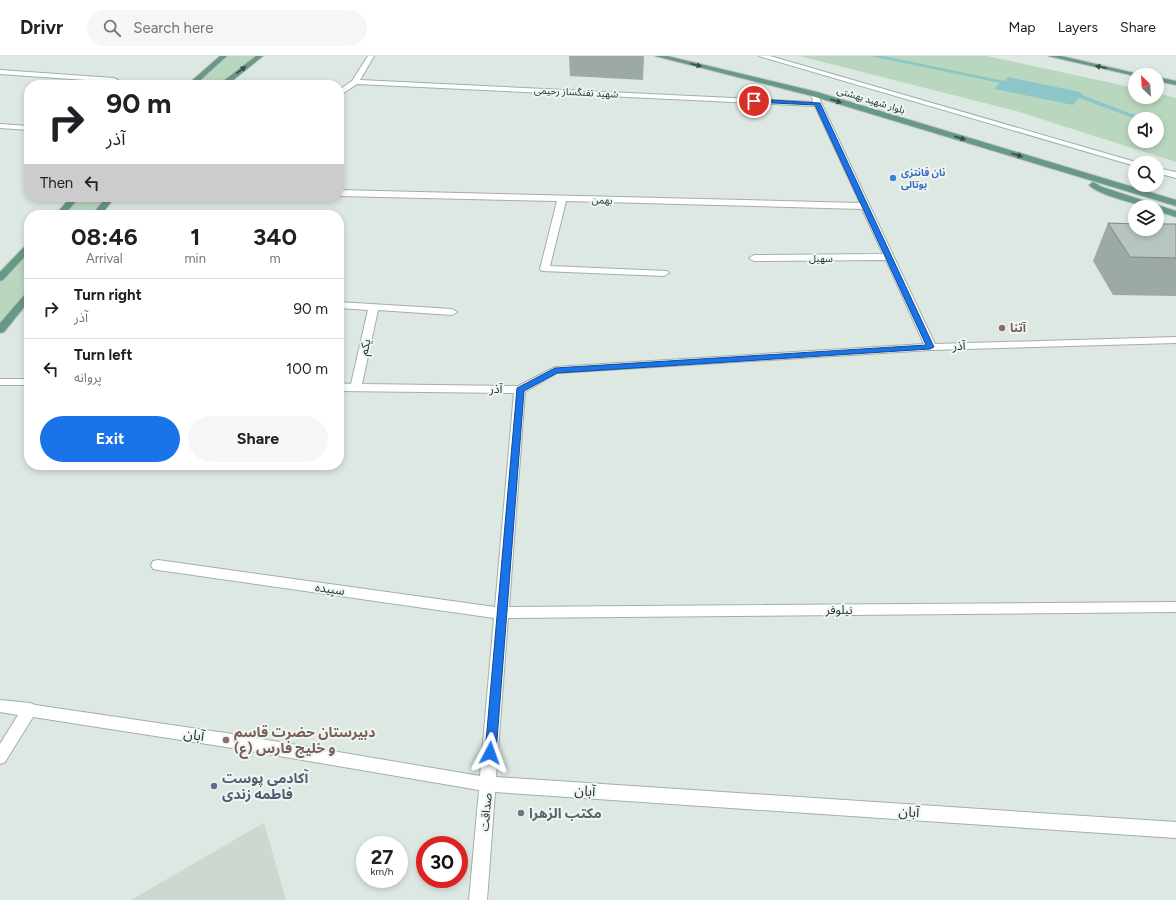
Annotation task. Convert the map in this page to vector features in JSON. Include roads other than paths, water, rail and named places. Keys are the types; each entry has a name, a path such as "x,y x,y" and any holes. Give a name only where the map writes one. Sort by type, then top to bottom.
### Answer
{"main road":[{"path":"197,80 224,56"},
{"path":"229,80 260,56"},
{"name":"بلوار شهید بهشتی","path":"658,56 814,94 1176,203"},
{"path":"1051,56 1128,73"},
{"path":"1164,80 1176,83"},
{"path":"1075,173 1099,189 1134,200"},
{"path":"64,210 71,202"},
{"path":"100,210 107,202"},
{"path":"1164,210 1176,214"},
{"path":"2,274 24,252"},
{"path":"0,330 24,307"}],"street":[{"path":"344,90 355,82 371,56"},
{"path":"762,56 1128,161"},
{"path":"0,72 114,80"},
{"name":"شهید تفنگساز رحیمی","path":"355,82 818,104"},
{"path":"814,94 930,347"},
{"path":"0,126 24,128"},
{"path":"1164,172 1176,175"},
{"name":"بهمن","path":"344,193 866,206"},
{"path":"562,199 545,269 664,273"},
{"name":"سهیل","path":"754,258 889,257"},
{"path":"344,305 452,312"},
{"name":"یکم","path":"356,387 374,307"},
{"name":"آذر","path":"344,387 520,390 555,370 930,347 1176,340"},
{"path":"0,382 24,382"},
{"name":"صداقت","path":"478,900 520,390"},
{"name":"سپیده","path":"158,565 501,613"},
{"name":"نیلوفر","path":"501,613 1176,608"},
{"name":"آبان","path":"0,706 30,709 218,738 488,784 1176,830"},
{"path":"0,757 30,709"}],"water":[{"path":"870,56 884,56 1004,81 1008,77 1080,92 1083,94 1082,95 1128,113 1128,116 1079,98 1073,105 994,89 1000,83"}],"place":[{"name":"نان فانتزی بوتالی","path":"893,178"},
{"name":"آتنا","path":"1002,328"},
{"name":"دبیرستان حضرت قاسم (ع) و خلیج فارس","path":"226,740"},
{"name":"آکادمی پوست فاطمه زندی","path":"214,786"},
{"name":"مکتب الزهرا","path":"521,813"}]}
